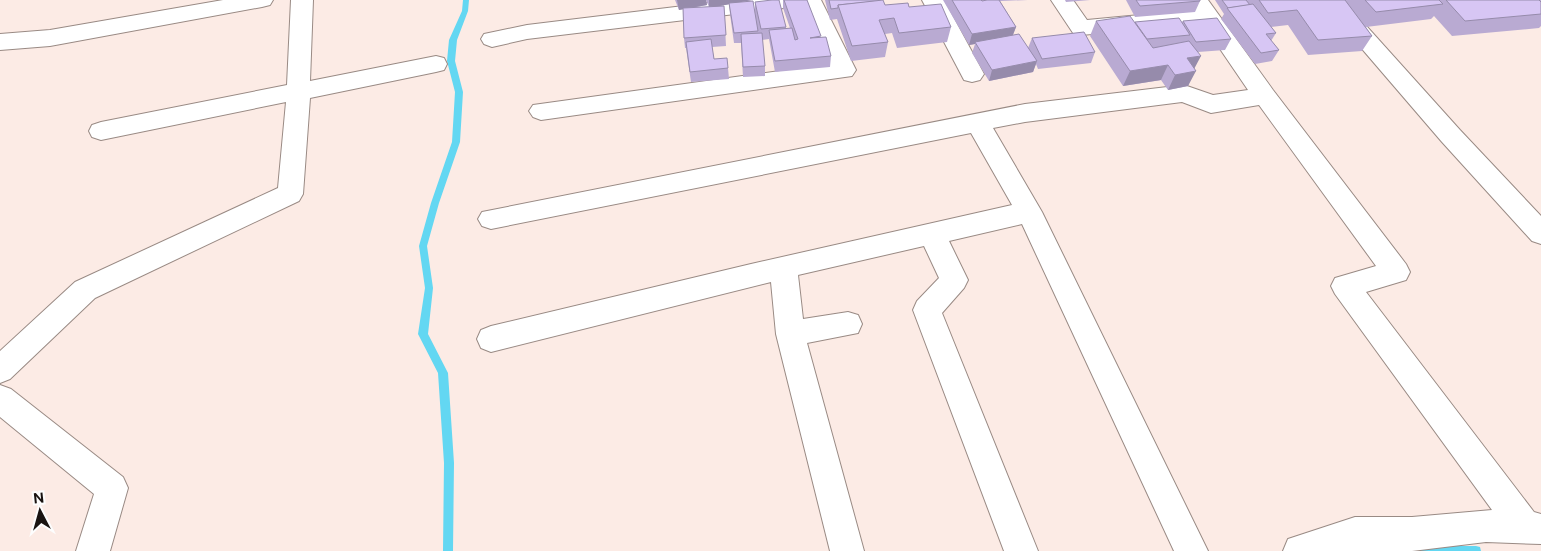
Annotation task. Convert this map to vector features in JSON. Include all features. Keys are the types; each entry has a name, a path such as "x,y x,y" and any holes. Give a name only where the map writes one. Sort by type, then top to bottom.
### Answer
{"street":[{"path":"0,42 50,38 262,0"},
{"path":"0,370 85,290 290,194 298,92 302,0"},
{"path":"492,39 527,32 792,0"},
{"path":"541,111 844,70 810,0"},
{"path":"933,0 972,74"},
{"path":"1062,0 1080,28 1203,8 1265,96 1396,272 1345,286 1533,529"},
{"path":"1331,0 1451,136 1541,233"},
{"path":"101,131 436,64"},
{"path":"491,219 1025,113 1184,93 1211,104 1265,96"},
{"path":"978,123 1029,212 1191,551"},
{"path":"491,340 784,268 1029,212"},
{"path":"932,234 954,280 927,310 1020,551"},
{"path":"784,268 790,334 846,551"},
{"path":"790,334 848,324"},
{"path":"0,399 112,488 93,551"},
{"path":"1300,551 1355,534 1412,534 1486,526 1533,529"}],"building":[{"path":"779,0 786,27 761,29 755,2"},
{"path":"784,0 807,0 821,36 810,38 826,37 831,56 775,61 769,30 792,28 795,40 798,39"},
{"path":"829,0 880,1 838,5 838,8 831,9"},
{"path":"883,0 885,5 908,3 909,7 941,4 951,27 899,33 894,18 879,20 888,42 852,46 838,5"},
{"path":"952,0 999,0 1016,27 972,34"},
{"path":"1136,0 1200,0 1200,1 1140,6"},
{"path":"1222,0 1246,0 1250,5 1228,8"},
{"path":"1259,0 1345,0 1372,36 1318,40 1297,10 1268,13"},
{"path":"1365,0 1439,0 1443,4 1376,12"},
{"path":"1446,0 1539,0 1541,2 1541,14 1465,21"},
{"path":"753,1 758,31 734,33 729,3"},
{"path":"1253,4 1276,33 1266,34 1279,50 1261,53 1227,8"},
{"path":"724,6 726,35 684,38 683,8"},
{"path":"1130,16 1153,48 1189,41 1201,56 1187,58 1196,71 1175,75 1168,65 1130,71 1096,21"},
{"path":"1179,18 1190,35 1147,39 1135,22"},
{"path":"1217,18 1231,39 1196,42 1183,21"},
{"path":"1084,32 1095,52 1042,59 1032,38"},
{"path":"762,33 765,66 743,67 741,34"},
{"path":"1019,34 1037,61 992,70 975,42"},
{"path":"711,39 714,59 727,58 728,68 690,72 686,42"}],"waterway":[{"path":"448,551 449,463 443,373 423,334 429,288 423,246 435,203 456,142 459,92 451,61 453,40 465,11 466,0"},
{"path":"1401,551 1476,551"}]}
